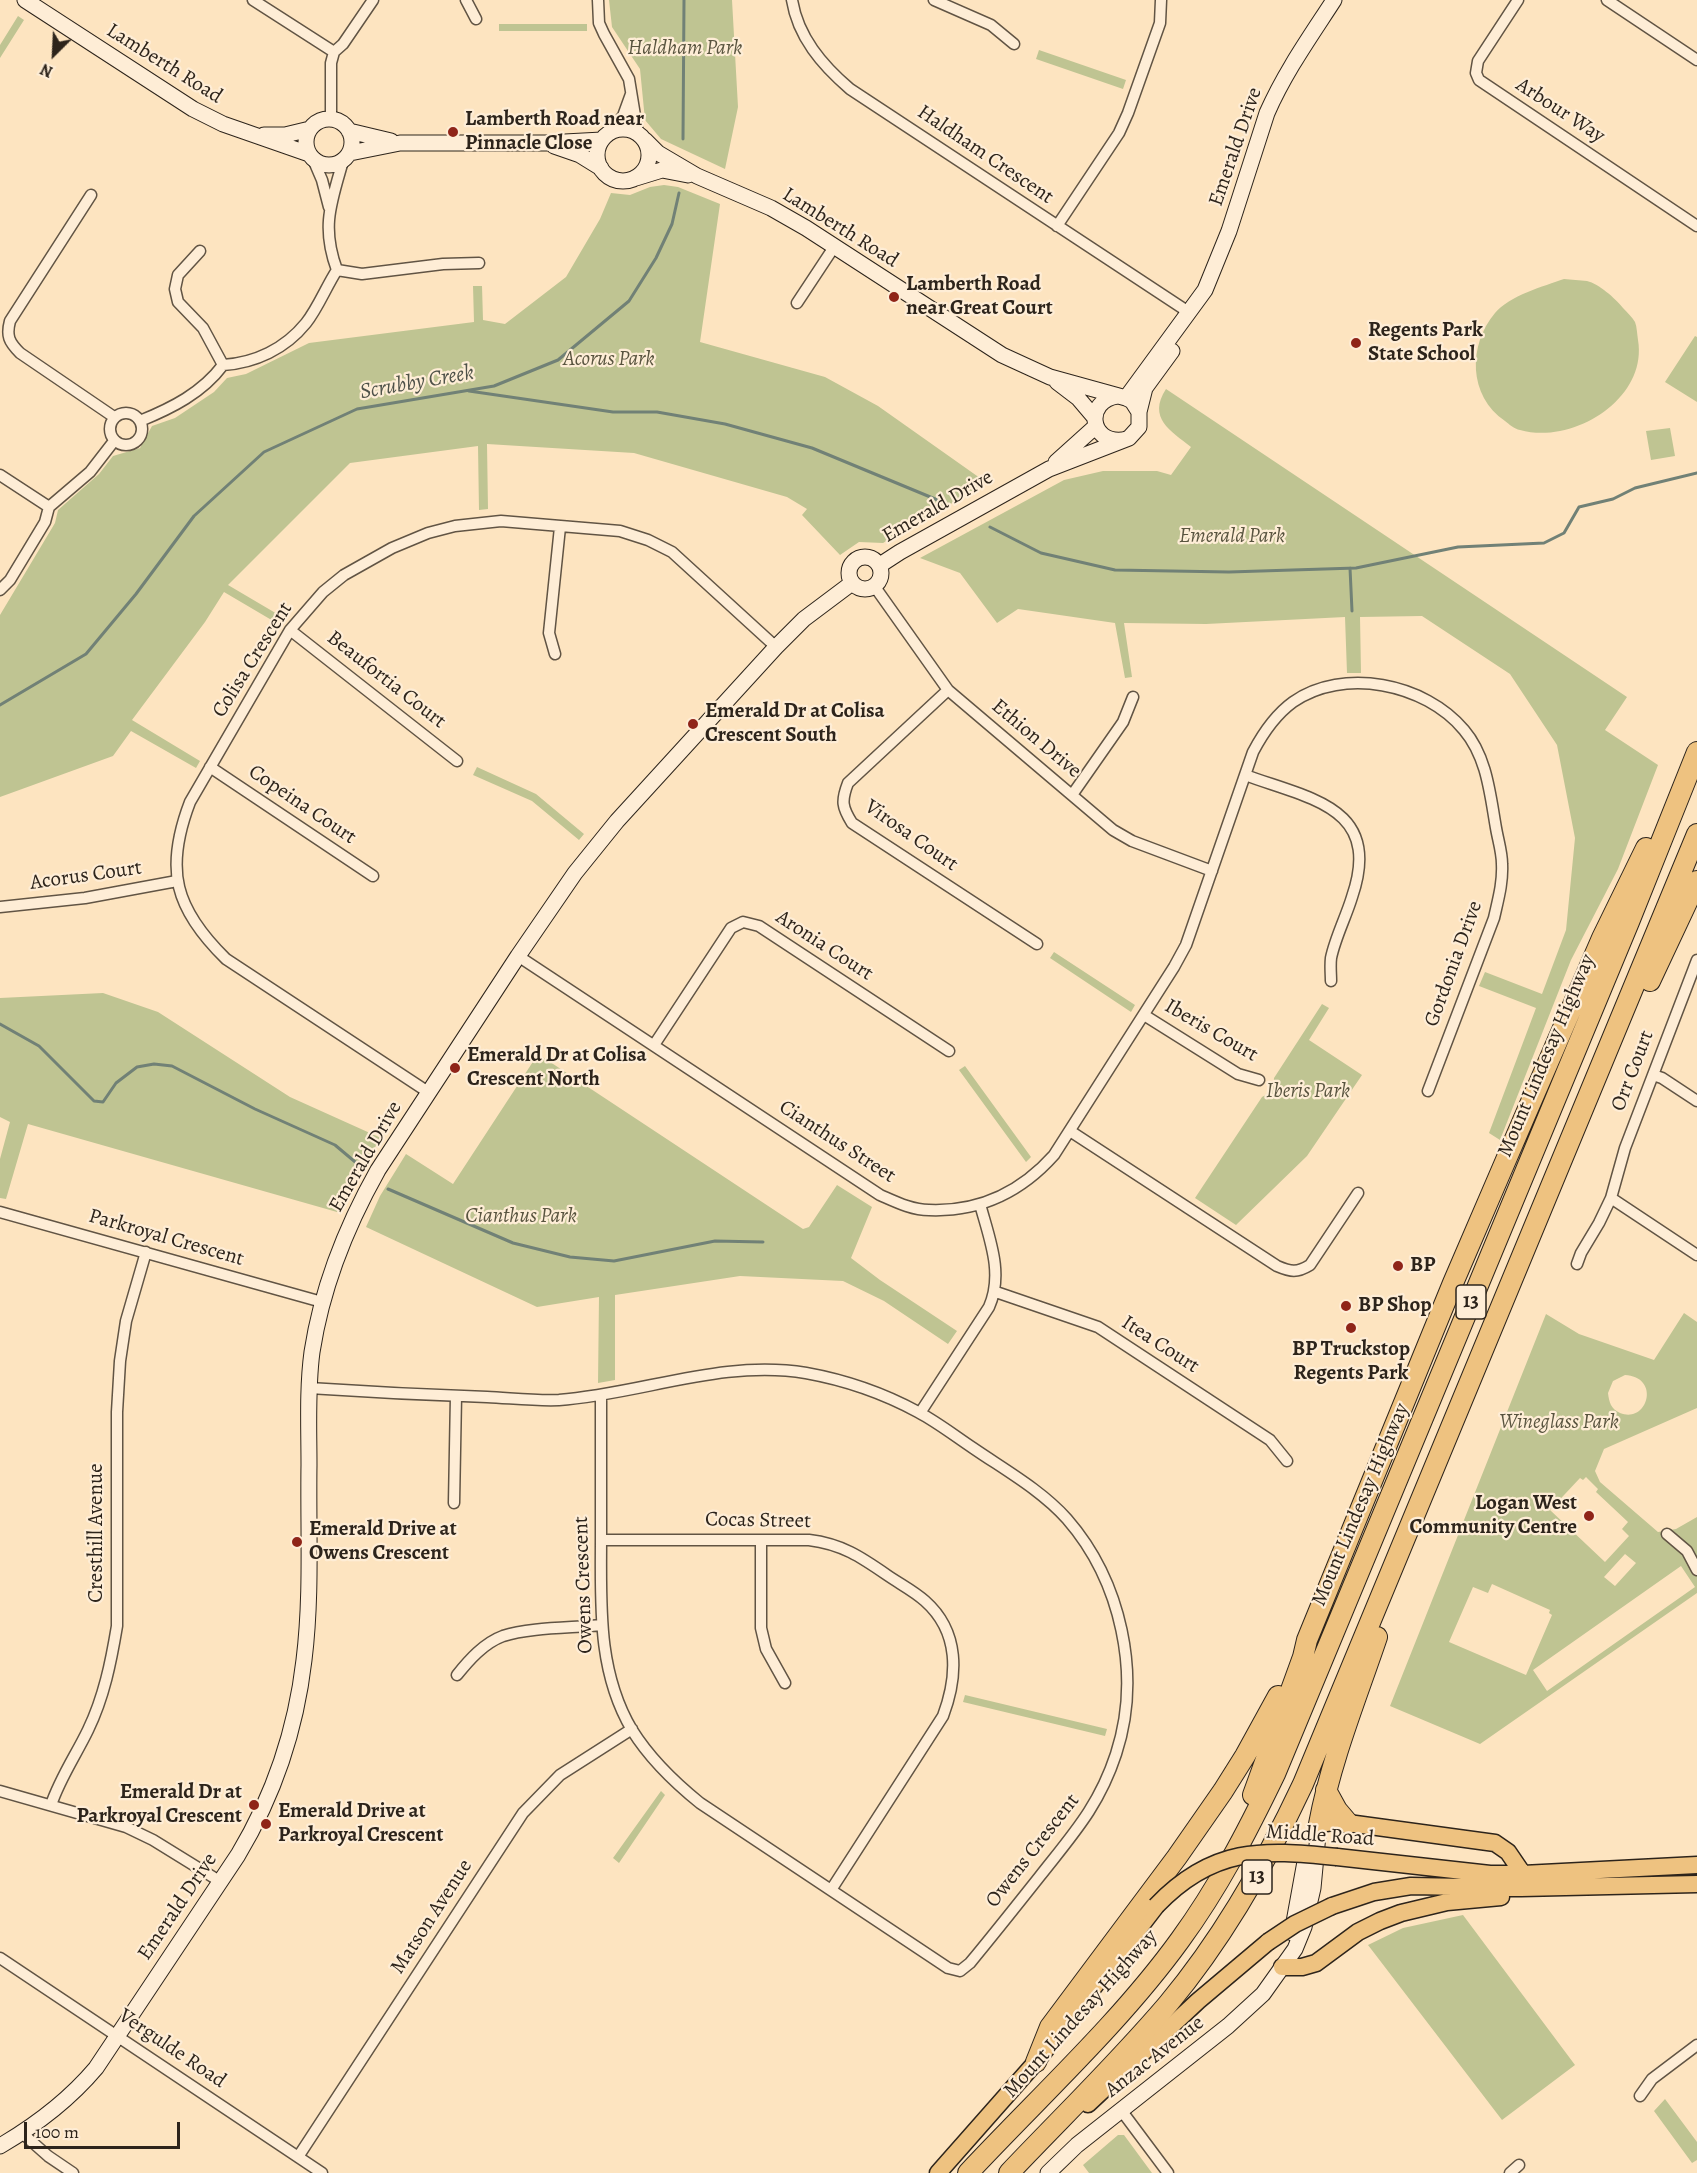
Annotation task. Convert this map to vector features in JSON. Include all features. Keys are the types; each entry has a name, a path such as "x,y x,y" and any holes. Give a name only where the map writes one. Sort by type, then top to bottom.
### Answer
{"highway":[{"path":"1036,2061 1050,2027 1177,1857 1223,1791 1266,1719 1307,1640 1453,1283 1602,938 1672,794 1694,760"},
{"name":"Mount Lindesay Highway","path":"968,2173 1109,2024 1167,1958 1197,1917 1247,1833 1275,1774 1694,760"},
{"name":"13","path":"1009,2173 1169,2003 1216,1941 1249,1891 1278,1837 1303,1784 1697,834"},
{"path":"1602,1063 1625,1034 1697,880"},
{"path":"1319,1824 1326,1790 1381,1626 1388,1579"},
{"path":"1247,1833 1247,1810 1304,1657 1307,1640"},
{"path":"1326,1790 1337,1810 1348,1823"}],"main road":[{"path":"1282,1967 1302,1967 1316,1963 1358,1932 1401,1913 1447,1902 1504,1897 1522,1881 1508,1852 1495,1843 1348,1823 1319,1824"},
{"name":"Middle Road","path":"938,2173 1036,2061 1156,1906 1181,1883 1201,1870 1246,1854 1285,1852 1467,1872 1522,1881 1697,1884"},
{"name":"Middle Road","path":"1052,2128 1080,2110 1198,2001 1268,1942 1295,1924 1332,1906 1374,1892 1411,1886 1522,1881 1697,1865"}],"street":[{"name":"Lamberth Road","path":"25,0 194,110 223,124 328,165 346,157 400,143"},
{"path":"253,0 334,52"},
{"path":"331,119 331,63 334,52 343,44 373,0"},
{"path":"466,0 476,19"},
{"path":"598,0 599,23 629,79 641,137 648,147 648,162 645,169 634,178"},
{"name":"Haldham Crescent","path":"792,0 800,27 813,50 830,72 850,89 1190,313"},
{"path":"934,0 991,25 1014,44"},
{"path":"1057,226 1119,133 1160,23 1161,0"},
{"name":"Emerald Drive","path":"1049,469 1096,422 1096,411 1104,400 1122,397 1138,379 1190,313 1205,290 1219,260 1267,113 1287,71 1334,0"},
{"name":"Arbour Way","path":"1518,0 1478,61 1476,73 1479,80 1697,226"},
{"path":"1606,0 1697,60"},
{"path":"600,168 597,154 605,136 623,116 631,94"},
{"name":"Lamberth Road","path":"255,136 285,135 310,129 319,121 331,119 345,125 349,130 400,143 546,143 605,136 624,129 641,137 658,153 697,176 771,208 980,343 1021,365 1122,397"},
{"path":"140,421 171,408 201,389 223,365 244,363 264,356 289,340 305,324 337,270 330,250 329,207 322,180 306,142 310,129"},
{"path":"329,207 352,138 349,130"},
{"name":"Lamberth Road","path":"546,143 580,155 605,174 619,181 662,170 697,176"},
{"path":"92,195 10,321 7,333 10,344 20,354 114,417"},
{"path":"797,303 834,247"},
{"path":"200,251 178,275 175,290 178,303 203,328 223,365"},
{"path":"337,270 362,274 442,264 479,263"},
{"name":"Emerald Drive","path":"880,565 1049,469 1135,433 1140,419 1139,412 1145,388 1175,345 1190,313"},
{"name":"Lamberth Road","path":"1050,376 1078,398 1096,422"},
{"path":"1122,397 1132,401 1139,412"},
{"path":"128,413 140,421 142,431 138,440 124,445 114,441 110,432 114,417 128,413"},
{"path":"1096,422 1099,432 1109,440 1122,440"},
{"path":"0,590 9,580 45,522 50,507 90,472 114,441"},
{"path":"0,476 50,507"},
{"name":"Colisa Crescent","path":"428,1092 226,959 205,939 192,921 182,898 177,881 177,855 180,828 190,802 291,630 323,592 344,575 392,548 428,533 485,522 620,531 648,540 672,552 776,647"},
{"path":"555,654 549,633 560,527"},
{"path":"867,556 880,565 881,579 875,587 865,590 852,583 850,567 857,559 867,556"},
{"name":"Emerald Drive","path":"0,2146 22,2133 78,2089 96,2068 221,1882 246,1841 272,1788 288,1740 302,1673 308,1592 309,1388 312,1352 331,1270 360,1202 428,1092 518,956 561,892 595,847 776,647 804,619 852,583"},
{"name":"Ethion Drive","path":"875,587 948,690 1113,830 1132,841 1212,871"},
{"name":"Beaufortia Court","path":"291,630 458,761"},
{"name":"Gordonia Drive","path":"1212,871 1253,752 1275,718 1293,702 1313,692 1358,683 1405,691 1426,699 1447,713 1464,730 1478,752 1487,776 1502,862 1501,889 1494,918 1428,1091"},
{"name":"Virosa Court","path":"948,690 848,783 842,797 844,810 852,823 1037,944"},
{"path":"1072,795 1123,722 1133,697"},
{"name":"Copeina Court","path":"210,767 373,876"},
{"path":"1245,775 1326,805 1341,815 1353,829 1359,849 1360,866 1356,886 1331,958 1331,981"},
{"name":"Cianthus Street","path":"518,956 880,1196 903,1205 928,1210 980,1204 1009,1193 1037,1174 1054,1155 1186,945 1212,871"},
{"name":"Acorus Court","path":"0,907 85,898 177,881"},
{"name":"Aronia Court","path":"654,1045 731,928 743,922 759,926 949,1051"},
{"name":"Orr Court","path":"1577,1264 1611,1198 1625,1148 1697,960"},
{"name":"Iberis Court","path":"1144,1015 1238,1074 1259,1080"},
{"path":"1653,1075 1662,1078 1697,1101"},
{"path":"1070,1131 1277,1266 1290,1272 1299,1272 1310,1265 1358,1193"},
{"path":"1611,1198 1697,1256"},
{"path":"920,1413 996,1292 994,1259 980,1204"},
{"name":"Parkroyal Crescent","path":"0,1212 322,1302"},
{"name":"Cresthill Avenue","path":"51,1805 57,1786 88,1730 101,1699 111,1661 117,1626 117,1412 120,1361 126,1321 146,1251"},
{"name":"Itea Court","path":"996,1292 1098,1328 1270,1440 1287,1461"},
{"name":"Owens Crescent","path":"309,1388 555,1400 601,1396 726,1371 804,1373 884,1395 920,1413 1036,1491 1066,1519 1087,1545 1103,1574 1115,1604 1124,1638 1126,1672 1126,1702 1122,1734 1105,1783 1088,1815 970,1963 960,1971 948,1968 700,1803 672,1780 650,1755 632,1729 608,1670 601,1625 601,1396"},
{"path":"454,1503 456,1396"},
{"path":"1667,1534 1687,1551 1697,1570"},
{"name":"Cocas Street","path":"601,1540 809,1540 830,1542 853,1552 926,1602 942,1622 952,1646 954,1666 951,1694 943,1716 831,1890"},
{"path":"761,1540 761,1628 766,1649 785,1683"},
{"path":"457,1675 470,1658 502,1637 521,1632 601,1625"},
{"name":"Matson Avenue","path":"298,2157 523,1813 560,1775 632,1729"},
{"path":"0,1791 126,1827 153,1840 221,1882"},
{"name":"Anzac Avenue","path":"1048,2173 1077,2145 1249,2008 1263,1994 1282,1967 1300,1898 1307,1840 1319,1824"},
{"name":"Vergulde Road","path":"0,1958 322,2173"},
{"path":"1640,2096 1652,2079 1697,2045"},
{"path":"1121,2110 1168,2173"},
{"path":"22,2133 48,2156 73,2173"},
{"path":"1510,2173 1519,2165"}],"green space":[{"name":"Haldham Park","path":"609,0 732,0 738,107 725,169 661,139 645,120 640,69 612,27"},
{"path":"18,16 24,20 0,58 0,45"},
{"path":"499,24 587,24 587,31 499,31"},
{"path":"1039,50 1126,80 1123,89 1036,59"},
{"name":"Acorus Park","path":"664,185 678,187 720,204 700,342 825,377 878,406 987,483 883,543 859,542 840,555 802,515 807,509 787,497 634,453 487,444 488,509 479,510 478,446 350,463 228,585 284,618 280,625 224,592 205,622 132,720 200,761 196,768 131,731 113,756 0,797 0,615 55,523 58,510 99,474 113,456 140,448 152,426 175,418 214,392 227,378 246,374 309,343 474,322 473,286 482,286 483,320 505,324 566,277 600,219 611,193 630,195 650,187"},
{"path":"1564,279 1587,281 1597,285 1629,315 1636,326 1638,361 1631,381 1619,398 1603,413 1583,424 1562,431 1541,433 1518,429 1493,410 1478,384 1476,370 1480,340 1486,326 1501,307 1527,292"},
{"path":"1695,336 1697,337 1697,402 1665,382"},
{"name":"Emerald Park","path":"1166,389 1627,697 1605,730 1658,765 1618,869 1571,960 1500,1140 1489,1133 1536,1008 1479,986 1485,972 1542,994 1566,930 1575,838 1557,745 1510,674 1422,616 1360,617 1361,673 1347,673 1345,617 1206,624 1124,623 1132,677 1125,678 1115,623 1018,609 997,623 960,573 920,558 1064,480 1103,471 1157,471 1171,475 1191,447 1169,429 1160,416 1161,399"},
{"path":"1670,428 1675,456 1651,460 1646,431"},
{"path":"477,767 536,794 584,834 579,840 532,801 473,775"},
{"path":"1054,952 1135,1005 1131,1012 1050,958"},
{"path":"103,993 158,1012 290,1097 381,1138 350,1186 337,1212 28,1124 6,1199 0,1198 0,1159 10,1122 0,1117 0,998"},
{"name":"Iberis Park","path":"1322,1004 1329,1008 1309,1040 1362,1075 1307,1156 1236,1225 1195,1198 1262,1097 1271,1089 1274,1078"},
{"name":"Cianthus Park","path":"538,1054 803,1229 809,1227 837,1185 872,1207 851,1258 957,1331 948,1344 884,1301 843,1281 740,1276 615,1295 615,1380 598,1383 599,1297 537,1307 366,1227 380,1196 406,1154 453,1184"},
{"path":"965,1066 1031,1157 1026,1162 959,1070"},
{"name":"Wineglass Park","path":"1684,1313 1697,1322 1697,1408 1604,1449 1595,1471 1600,1482 1658,1532 1676,1529 1697,1517 1697,1593 1480,1744 1390,1706 1546,1314 1579,1334 1654,1360","holes":["1625,1375 1643,1383 1647,1391 1646,1399 1638,1412 1630,1415 1620,1413 1613,1407 1608,1393 1613,1381","1586,1477 1598,1489 1596,1492 1628,1522 1622,1529 1629,1536 1605,1562 1550,1510 1580,1478 1583,1480","1625,1554 1636,1563 1615,1586 1604,1577","1681,1566 1695,1587 1547,1691 1533,1670","1492,1584 1550,1610 1549,1613 1552,1615 1526,1675 1449,1642 1473,1587 1488,1593"]},
{"path":"965,1695 1107,1729 1105,1736 963,1702"},
{"path":"661,1791 665,1795 619,1863 613,1858"},
{"path":"1463,1915 1575,2065 1502,2120 1368,1945 1403,1928"},
{"path":"1665,2099 1697,2142 1697,2160 1692,2163 1654,2111"},
{"path":"1118,2135 1124,2135 1152,2173 1089,2173 1083,2165"}],"waterway":[{"name":"Scrubby Creek","path":"683,139 684,0"},
{"name":"Scrubby Creek","path":"0,705 86,654 136,594 194,516 264,452 357,409 494,386 558,360 629,301 656,258 672,224 679,193"},
{"path":"469,391 613,412 657,412 725,424 812,448 940,501"},
{"path":"990,527 1041,553 1115,570 1229,572 1356,568 1458,547 1544,543 1564,533 1579,507 1613,499 1635,488 1697,473"},
{"path":"1350,568 1352,611"},
{"path":"0,1024 39,1046 94,1101 103,1102 116,1083 137,1067 154,1064 172,1066 255,1109 335,1145 360,1166"},
{"path":"388,1189 513,1243 570,1257 614,1261 715,1241 763,1242"}],"place":[{"name":"Lamberth Road near Pinnacle Close","path":"453,132"},
{"name":"Lamberth Road near Great Court","path":"894,297"},
{"name":"Regents Park State School","path":"1356,343"},
{"name":"Emerald Dr at Colisa Crescent South","path":"693,724"},
{"name":"Emerald Dr at Colisa Crescent North","path":"455,1068"},
{"name":"BP","path":"1398,1266"},
{"name":"BP Shop","path":"1346,1306"},
{"name":"BP Truckstop Regents Park","path":"1351,1328"},
{"name":"Logan West Community Centre","path":"1589,1516"},
{"name":"Emerald Drive at Owens Crescent","path":"297,1542"},
{"name":"Emerald Dr at Parkroyal Crescent","path":"254,1805"},
{"name":"Emerald Drive at Parkroyal Crescent","path":"266,1824"}]}
